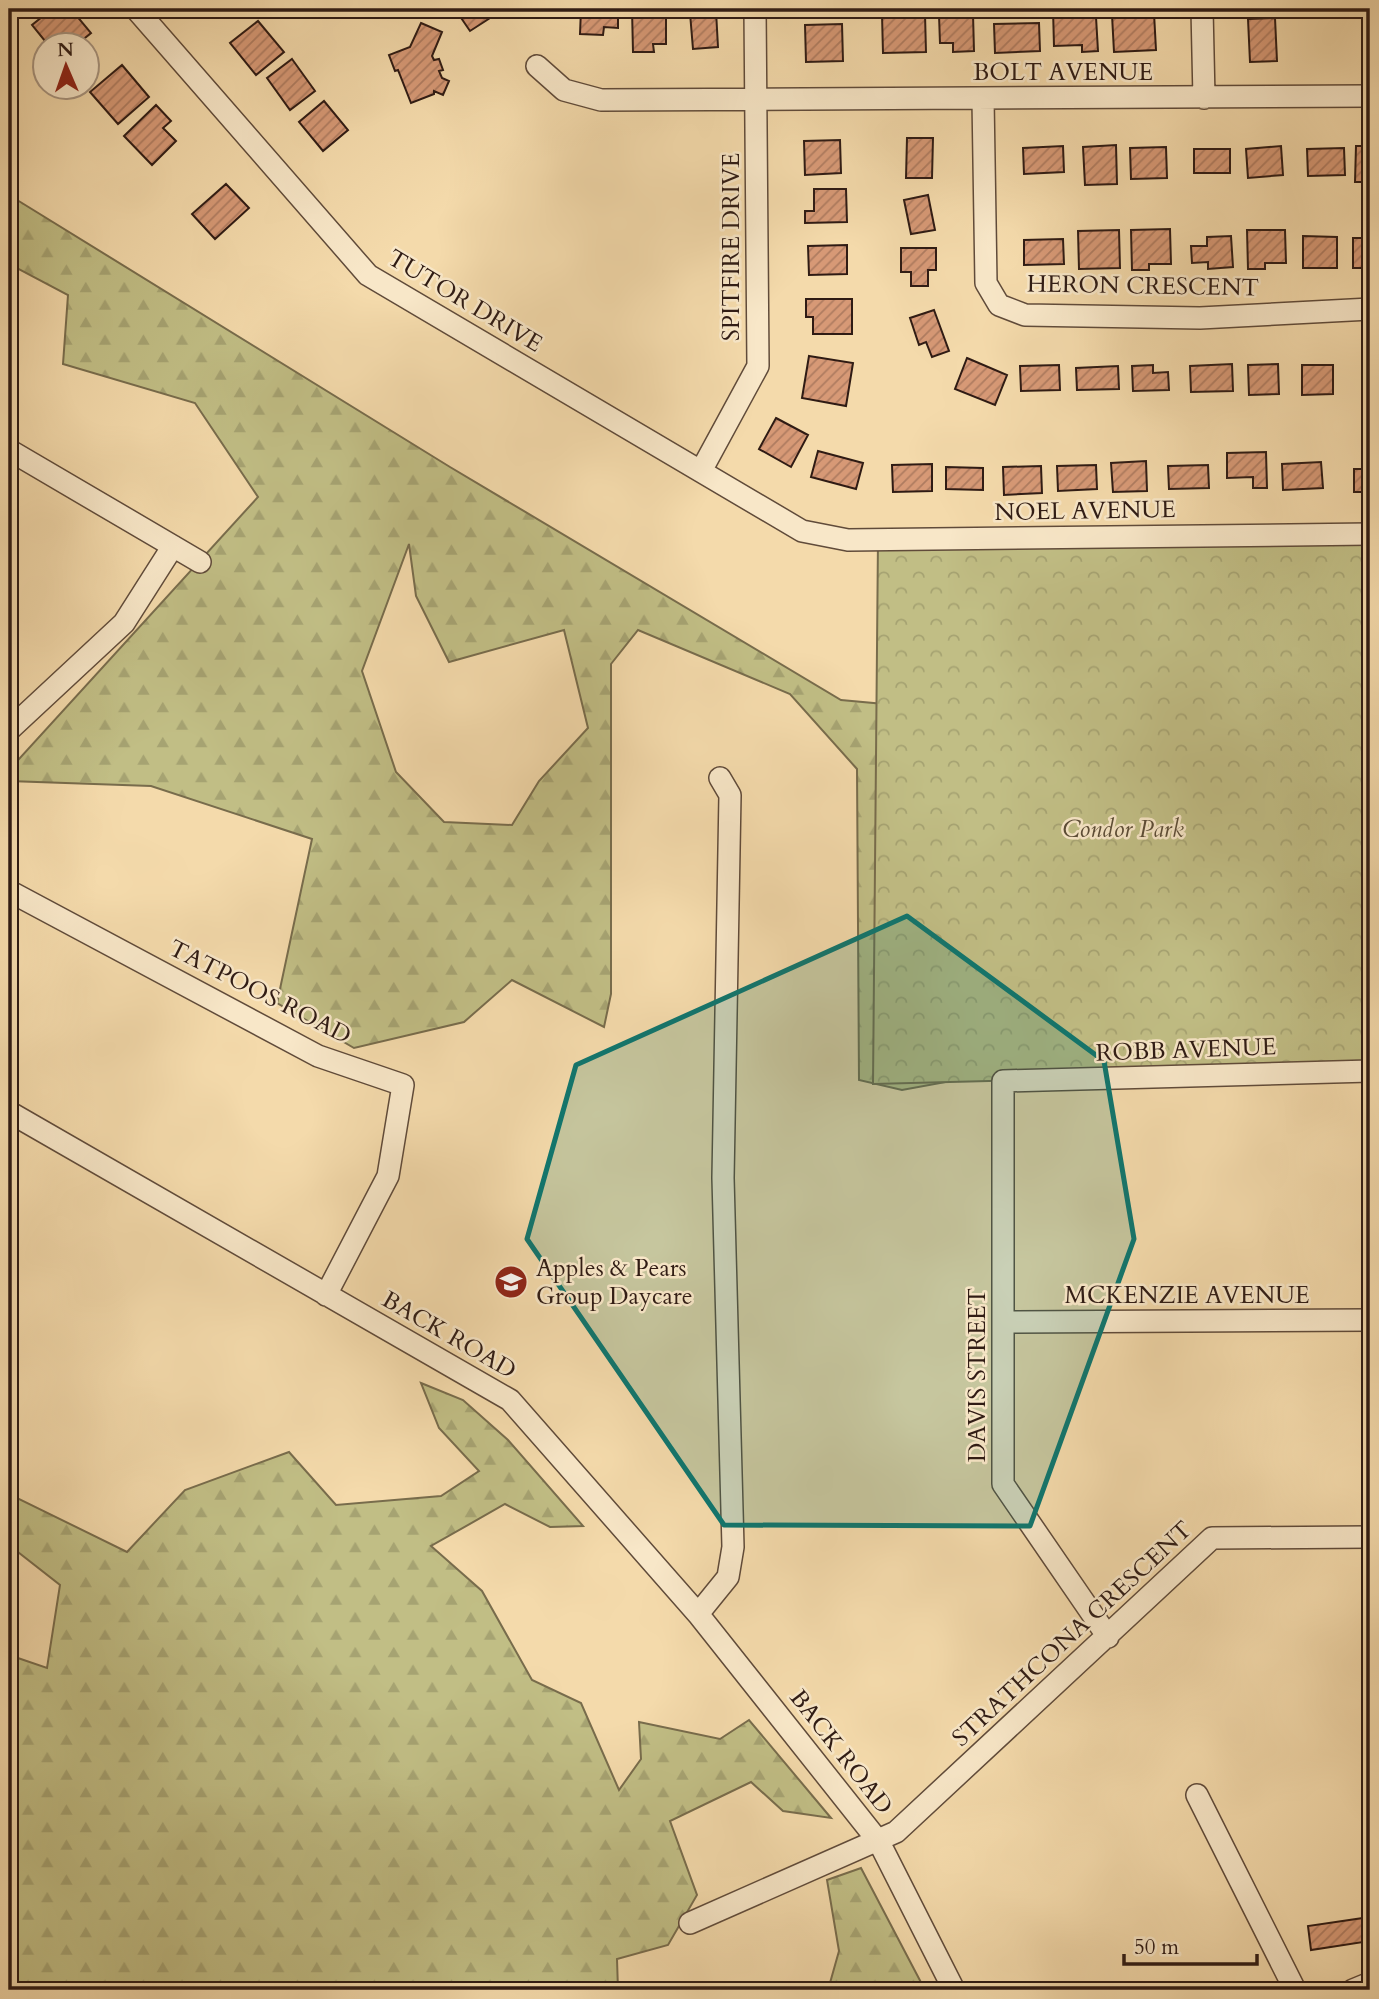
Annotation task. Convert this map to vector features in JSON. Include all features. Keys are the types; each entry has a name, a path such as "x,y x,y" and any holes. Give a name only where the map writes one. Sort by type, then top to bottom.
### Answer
{"street":[{"name":"TUTOR DRIVE","path":"136,9 368,275 802,531"},
{"name":"SPITFIRE DRIVE","path":"701,471 758,366 755,9"},
{"path":"1202,9 1204,98"},
{"name":"BOLT AVENUE","path":"537,66 564,90 601,100 1370,96"},
{"name":"HERON CRESCENT","path":"984,99 986,283 999,305 1025,315 1146,317 1370,309"},
{"path":"9,450 200,562"},
{"name":"NOEL AVENUE","path":"802,531 848,540 1370,534"},
{"path":"9,730 124,623 173,546"},
{"path":"698,1614 728,1577 733,1547 723,1178 730,795 720,778"},
{"name":"TATPOOS ROAD","path":"9,891 318,1056 402,1085 388,1176 326,1294"},
{"name":"ROBB AVENUE","path":"1003,1081 1370,1071"},
{"name":"DAVIS STREET","path":"1003,1081 1003,1484 1108,1637"},
{"name":"BACK ROAD","path":"9,1112 510,1400 698,1614 879,1842 954,1990"},
{"name":"MCKENZIE AVENUE","path":"1003,1322 1370,1320"},
{"name":"STRATHCONA CRESCENT","path":"690,1923 879,1842 896,1832 1212,1538 1370,1537"},
{"path":"1198,1795 1295,1990"},
{"path":"1353,1990 1370,1983"}],"highlighted area":[{"path":"907,916 1104,1061 1134,1239 1030,1526 724,1525 527,1239 576,1065"}],"green space":[{"path":"9,195 450,467 841,700 884,704 984,1075 902,1090 859,1080 857,769 790,694 638,630 611,664 611,994 604,1027 512,980 464,1022 354,1048 277,1003 312,839 151,786 9,781 9,770 258,497 195,403 63,364 68,295 9,264","holes":["409,544 416,596 449,662 564,630 588,728 539,781 512,825 444,822 396,772 362,671"]},
{"name":"Condor Park","path":"1370,534 1370,1071 873,1084 878,539"},
{"path":"421,1383 463,1400 508,1440 583,1526 550,1527 505,1504 431,1546 482,1591 532,1680 581,1703 619,1790 641,1759 639,1722 720,1739 749,1720 831,1818 783,1811 751,1782 670,1821 697,1895 668,1945 617,1959 618,1990 9,1990 9,1655 47,1668 60,1585 9,1545 9,1494 127,1552 185,1490 289,1452 336,1505 441,1496 479,1471 439,1428"},
{"path":"861,1868 925,1990 828,1990 839,1951 827,1880"}],"building":[{"path":"52,9 71,9 90,32 38,32 32,25"},
{"path":"455,9 504,9 470,31"},
{"path":"581,9 618,9 618,28 604,27 603,35 580,34"},
{"path":"632,9 666,9 666,44 653,44 654,52 633,52"},
{"path":"802,9 840,9 840,12 803,14"},
{"path":"1053,9 1073,9 1073,18 1096,17 1098,51 1082,52 1082,45 1054,46"},
{"path":"716,11 718,47 693,49 690,13"},
{"path":"1154,13 1156,50 1114,52 1112,15"},
{"path":"925,14 926,52 883,53 882,15"},
{"path":"973,14 974,51 953,52 953,43 940,43 939,15"},
{"path":"1275,18 1277,61 1250,62 1248,19"},
{"path":"258,21 284,52 256,75 230,43"},
{"path":"421,23 442,32 432,56 434,60 439,59 443,70 439,71 442,78 449,81 443,95 434,91 434,94 411,103 389,55 410,47"},
{"path":"1039,23 1040,51 995,53 994,24"},
{"path":"842,24 843,61 806,62 805,25"},
{"path":"292,59 315,91 290,110 267,78"},
{"path":"122,65 149,97 118,124 99,102 102,102 102,82"},
{"path":"324,101 348,130 323,151 299,122"},
{"path":"156,105 171,121 163,128 176,141 152,165 124,136"},
{"path":"907,138 933,138 932,178 906,178"},
{"path":"840,140 841,173 805,175 804,141"},
{"path":"1116,145 1117,184 1085,185 1083,147"},
{"path":"1063,146 1064,172 1024,174 1023,148"},
{"path":"1281,146 1283,175 1248,178 1246,149"},
{"path":"1356,146 1370,146 1370,182 1355,182"},
{"path":"1166,147 1167,178 1131,179 1130,148"},
{"path":"1344,148 1345,175 1308,176 1307,149"},
{"path":"1194,149 1230,149 1230,173 1194,173"},
{"path":"226,184 249,208 215,239 192,214"},
{"path":"814,189 846,189 847,222 805,223 805,211 814,211"},
{"path":"928,195 935,230 911,234 904,200"},
{"path":"1170,229 1171,264 1149,264 1149,270 1132,270 1131,230"},
{"path":"1119,230 1120,268 1079,269 1078,231"},
{"path":"1247,230 1285,230 1286,263 1265,263 1265,269 1248,269"},
{"path":"1231,236 1233,267 1208,269 1208,262 1192,263 1191,246 1207,246 1207,237"},
{"path":"1303,236 1337,237 1337,268 1303,268"},
{"path":"1353,238 1370,238 1370,268 1353,268"},
{"path":"1063,239 1064,264 1024,265 1024,240"},
{"path":"847,245 847,274 809,275 808,246"},
{"path":"901,248 936,248 936,270 928,270 928,286 911,286 911,272 901,272"},
{"path":"806,299 852,299 852,334 813,334 813,317 806,317"},
{"path":"934,310 949,351 932,357 926,342 919,345 910,318"},
{"path":"809,356 853,363 846,406 802,398"},
{"path":"967,358 1007,375 995,405 955,389"},
{"path":"1232,364 1233,391 1191,392 1190,366"},
{"path":"1278,364 1279,394 1249,395 1248,365"},
{"path":"1059,365 1060,390 1021,391 1020,366"},
{"path":"1153,365 1153,373 1168,372 1169,390 1133,391 1132,366"},
{"path":"1302,365 1333,365 1333,394 1302,395"},
{"path":"1118,366 1119,389 1077,390 1076,368"},
{"path":"776,418 808,435 791,467 759,449"},
{"path":"818,451 863,463 856,489 811,477"},
{"path":"1266,452 1267,488 1253,488 1253,477 1227,478 1227,453"},
{"path":"1146,461 1147,491 1113,492 1111,463"},
{"path":"1321,462 1323,488 1283,490 1282,464"},
{"path":"932,464 932,491 893,492 892,465"},
{"path":"1096,465 1097,489 1058,491 1057,466"},
{"path":"1208,465 1209,488 1169,489 1168,466"},
{"path":"1041,466 1042,493 1004,495 1003,467"},
{"path":"946,467 983,468 983,490 946,489"},
{"path":"1354,469 1370,469 1370,492 1354,492"},
{"path":"1370,1917 1370,1941 1311,1950 1308,1926"}],"place":[{"name":"Apples & Pears Group Daycare","path":"511,1282"}]}
